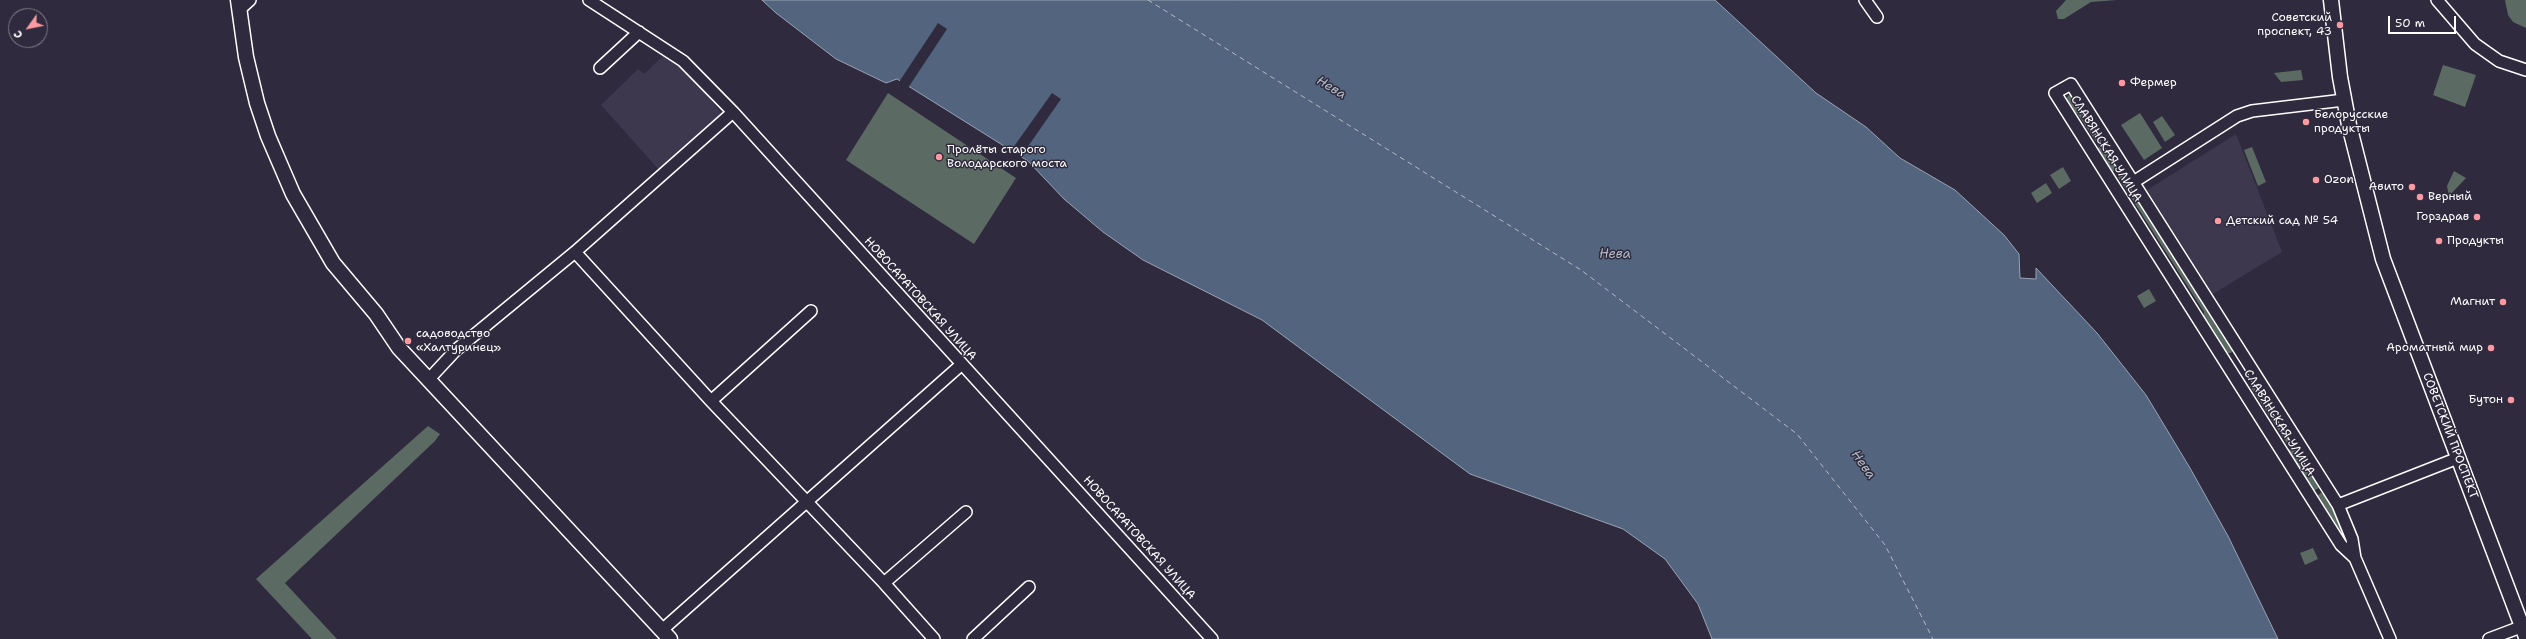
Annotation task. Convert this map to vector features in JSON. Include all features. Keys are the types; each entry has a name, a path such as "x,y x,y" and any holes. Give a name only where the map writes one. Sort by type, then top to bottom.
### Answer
{"main road":[{"name":"СОВЕТСКИЙ ПРОСПЕКТ","path":"2331,0 2344,100 2360,175 2383,259 2458,458 2525,629"},
{"path":"238,5 246,57 256,103 280,168 293,194 333,263 376,314 399,348 666,634"}],"street":[{"path":"238,5 250,0"},
{"name":"НОВОСАРАТОВСКАЯ УЛИЦА","path":"589,0 683,62 733,112 1212,639"},
{"path":"1865,0 1877,17"},
{"path":"2437,0 2475,44 2499,61 2526,70"},
{"path":"600,68 639,32"},
{"name":"СЛАВЯНСКАЯ УЛИЦА","path":"2355,558 2341,545 2056,93 2071,84 2132,183 2338,505 2352,539 2355,558 2390,639"},
{"path":"2132,183 2237,116 2252,111 2344,100"},
{"path":"428,379 456,350 575,252 733,112"},
{"path":"575,252 711,401 806,503 884,583 934,639"},
{"path":"711,401 811,311"},
{"path":"2228,367 2244,358"},
{"path":"666,634 806,503 962,364"},
{"path":"2338,505 2458,458"},
{"path":"884,583 966,512"},
{"path":"973,639 1030,587"},
{"path":"2490,639 2525,629"}],"shaded area":[{"path":"665,54 698,84 722,114 660,171 601,105 638,69 644,74"},
{"name":"Детский сад № 54","path":"2236,134 2282,252 2213,294 2147,190"}],"green space":[{"path":"2066,0 2117,0 2091,2 2064,19 2058,19 2056,11"},
{"path":"2505,0 2526,0 2526,28 2513,22 2508,15"},
{"path":"2443,65 2476,75 2465,107 2433,95"},
{"path":"2301,70 2303,80 2281,82 2274,73"},
{"path":"888,93 1016,178 974,244 846,160"},
{"path":"2069,95 2074,96 2119,167 2111,173 2097,151 2099,146 2077,113 2074,113 2065,100"},
{"path":"2140,113 2162,148 2144,160 2121,125"},
{"path":"2162,116 2175,135 2165,142 2153,122"},
{"path":"2252,147 2266,182 2258,186 2244,150"},
{"path":"2063,167 2071,181 2059,189 2050,175"},
{"path":"2454,171 2466,178 2449,196 2447,186"},
{"path":"2123,173 2234,348 2231,353 2226,353 2203,318 2204,312 2118,177"},
{"path":"2046,183 2052,193 2037,203 2031,193"},
{"path":"2149,289 2156,301 2144,308 2137,296"},
{"path":"2255,383 2322,486 2312,492 2288,451 2290,448 2250,386"},
{"path":"428,426 440,434 435,441 285,583 337,639 312,639 256,579"},
{"path":"2324,491 2337,511 2349,540 2347,543 2315,497"},
{"path":"2313,548 2318,559 2305,565 2300,553"}],"water":[{"name":"Нева","path":"762,0 1715,0 1816,93 1866,127 1900,158 1955,190 2004,235 2019,254 2020,278 2036,279 2036,268 2097,333 2146,395 2190,468 2228,536 2278,639 1712,639 1698,604 1665,559 1623,529 1470,474 1262,320 1143,260 1103,232 1064,199 1028,161 897,79 886,83 836,59 776,13"}],"pier":[{"path":"938,23 947,29 908,88 899,82"},
{"path":"1052,93 1061,99 1020,158 1010,152"}],"ferry route":[{"path":"1148,0 1581,270 1797,434 1885,545 1933,639"}],"place":[{"name":"Советский проспект, 43","path":"2340,25"},
{"name":"Фермер","path":"2122,83"},
{"name":"Белорусские продукты","path":"2306,122"},
{"name":"Пролёты старого Володарского моста","path":"939,157"},
{"name":"Ozon","path":"2316,180"},
{"name":"Авито","path":"2412,187"},
{"name":"Верный","path":"2420,197"},
{"name":"Горздрав","path":"2477,217"},
{"name":"Детский сад № 54","path":"2218,221"},
{"name":"Продукты","path":"2439,241"},
{"name":"Магнит","path":"2503,302"},
{"name":"садоводство «Халтуринец»","path":"408,341"},
{"name":"Ароматный мир","path":"2491,348"},
{"name":"Бутон","path":"2511,400"}]}
